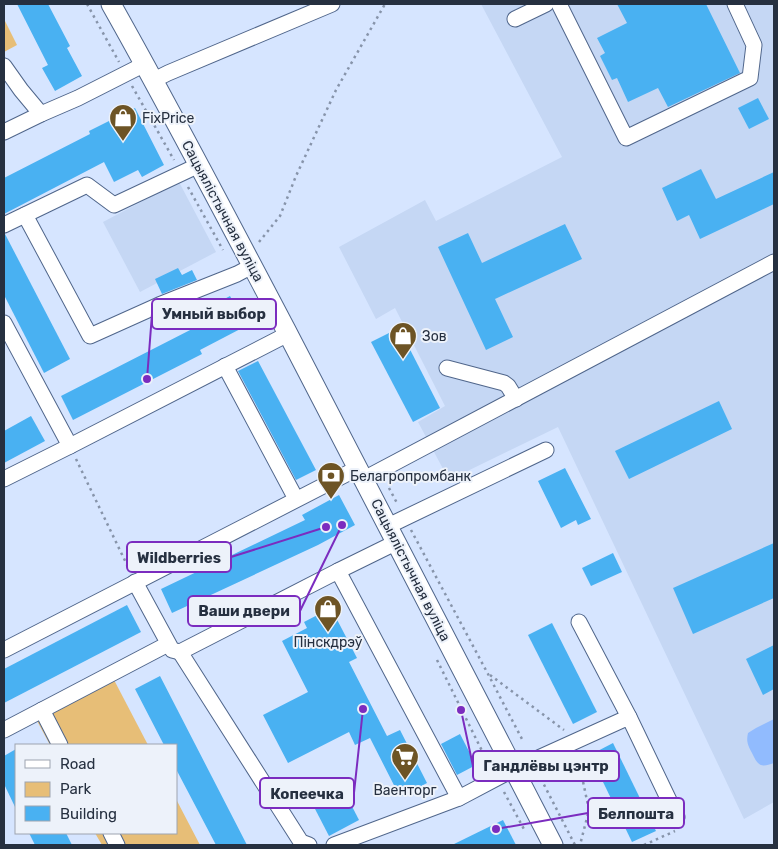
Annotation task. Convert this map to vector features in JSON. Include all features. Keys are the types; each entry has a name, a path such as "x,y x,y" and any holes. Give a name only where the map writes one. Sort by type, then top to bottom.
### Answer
{"main road":[{"name":"Сацыялістычная вуліца","path":"111,4 150,72 199,165 244,270 288,334 514,768 551,844"}],"lane":[{"path":"4,132 78,98 125,73 168,73 332,4"},
{"path":"515,19 546,4"},
{"path":"559,4 626,138 750,78 754,45 735,4"},
{"path":"4,66 20,90 41,114"},
{"path":"4,225 87,185 114,205 199,165"},
{"path":"25,215 90,336 244,270"},
{"path":"4,650 296,499 361,474 516,399 774,262"},
{"path":"4,323 70,446"},
{"path":"4,479 288,334"},
{"path":"225,366 296,499"},
{"path":"447,368 504,383 516,399"},
{"path":"4,730 42,710 338,572 392,534 546,450"},
{"path":"338,572 459,798"},
{"path":"135,582 174,648 301,842 309,845"},
{"path":"579,622 629,716 677,817"},
{"path":"42,710 59,744"},
{"path":"334,845 459,798 497,779 514,768 629,716"}],"path":[{"path":"87,4 181,174 244,270"},
{"path":"258,243 280,216 296,176 336,90 385,4"},
{"path":"70,446 135,582"},
{"path":"435,656 528,837"},
{"path":"644,845 675,831 677,817"}],"shaded area":[{"path":"481,4 774,4 774,802 744,819 558,427 449,480 418,422 445,406 395,308 376,319 339,247 425,200 436,221 562,157"},
{"path":"179,182 216,252 140,292 103,222"}],"green space":[{"path":"4,19 17,45 4,52"},
{"path":"113,678 147,744 49,744 36,719"},
{"path":"178,803 200,845 102,845 96,834 178,834"}],"water":[{"path":"774,719 774,763 760,765 749,748 747,741 748,733"}],"building":[{"path":"17,4 48,4 70,46 67,48 82,76 55,91 42,68 48,65"},
{"path":"617,4 706,4 740,73 668,107 658,88 628,102 617,78 612,80 600,56 605,53 597,38 627,23"},
{"path":"758,98 769,119 749,129 738,108"},
{"path":"135,108 164,165 142,177 138,170 114,182 104,162 4,214 4,178 90,134 89,131"},
{"path":"701,169 716,199 774,172 774,204 700,239 689,215 677,221 662,188"},
{"path":"565,224 582,259 495,299 513,337 486,350 438,247 468,233 482,263"},
{"path":"4,234 70,359 44,373 4,295"},
{"path":"178,268 182,275 192,270 197,280 162,294 155,279"},
{"path":"230,296 246,326 200,350 202,354 73,420 61,396 196,327 190,317"},
{"path":"399,328 440,408 413,422 371,342"},
{"path":"258,361 316,470 296,480 238,371"},
{"path":"719,401 732,429 629,479 615,451"},
{"path":"31,416 45,441 4,463 4,431"},
{"path":"565,468 591,519 578,525 576,520 561,528 538,481"},
{"path":"339,495 355,525 318,545 172,613 161,589 305,520 302,515"},
{"path":"774,543 774,598 693,634 673,588"},
{"path":"613,553 622,572 591,586 582,568"},
{"path":"127,605 141,632 4,703 4,669"},
{"path":"331,608 357,658 349,662 387,736 400,730 427,783 400,797 370,738 355,745 349,732 288,763 263,715 308,692 282,641 307,628 304,622"},
{"path":"552,623 597,712 573,724 528,635"},
{"path":"774,645 774,689 763,695 746,659"},
{"path":"160,676 247,845 216,845 178,773 178,744 163,744 135,689"},
{"path":"460,734 476,765 457,775 441,744"},
{"path":"613,743 656,831 632,842 590,755"},
{"path":"15,750 15,807 4,784 4,756"},
{"path":"344,791 359,820 329,836 314,807"},
{"path":"503,820 516,845 452,845"},
{"path":"30,834 66,834 72,845 35,845"}],"place":[{"name":"FixPrice","path":"123,142"},
{"name":"Зов","path":"403,360"},
{"name":"Умный выбор","path":"147,379"},
{"name":"Белагропромбанк","path":"331,500"},
{"name":"Ваши двери","path":"342,525"},
{"name":"Wildberries","path":"326,527"},
{"name":"Пінскдрэў","path":"328,633"},
{"name":"Копеечка","path":"363,709"},
{"name":"Гандлёвы цэнтр","path":"461,710"},
{"name":"Ваенторг","path":"405,781"},
{"name":"Белпошта","path":"496,829"}]}
